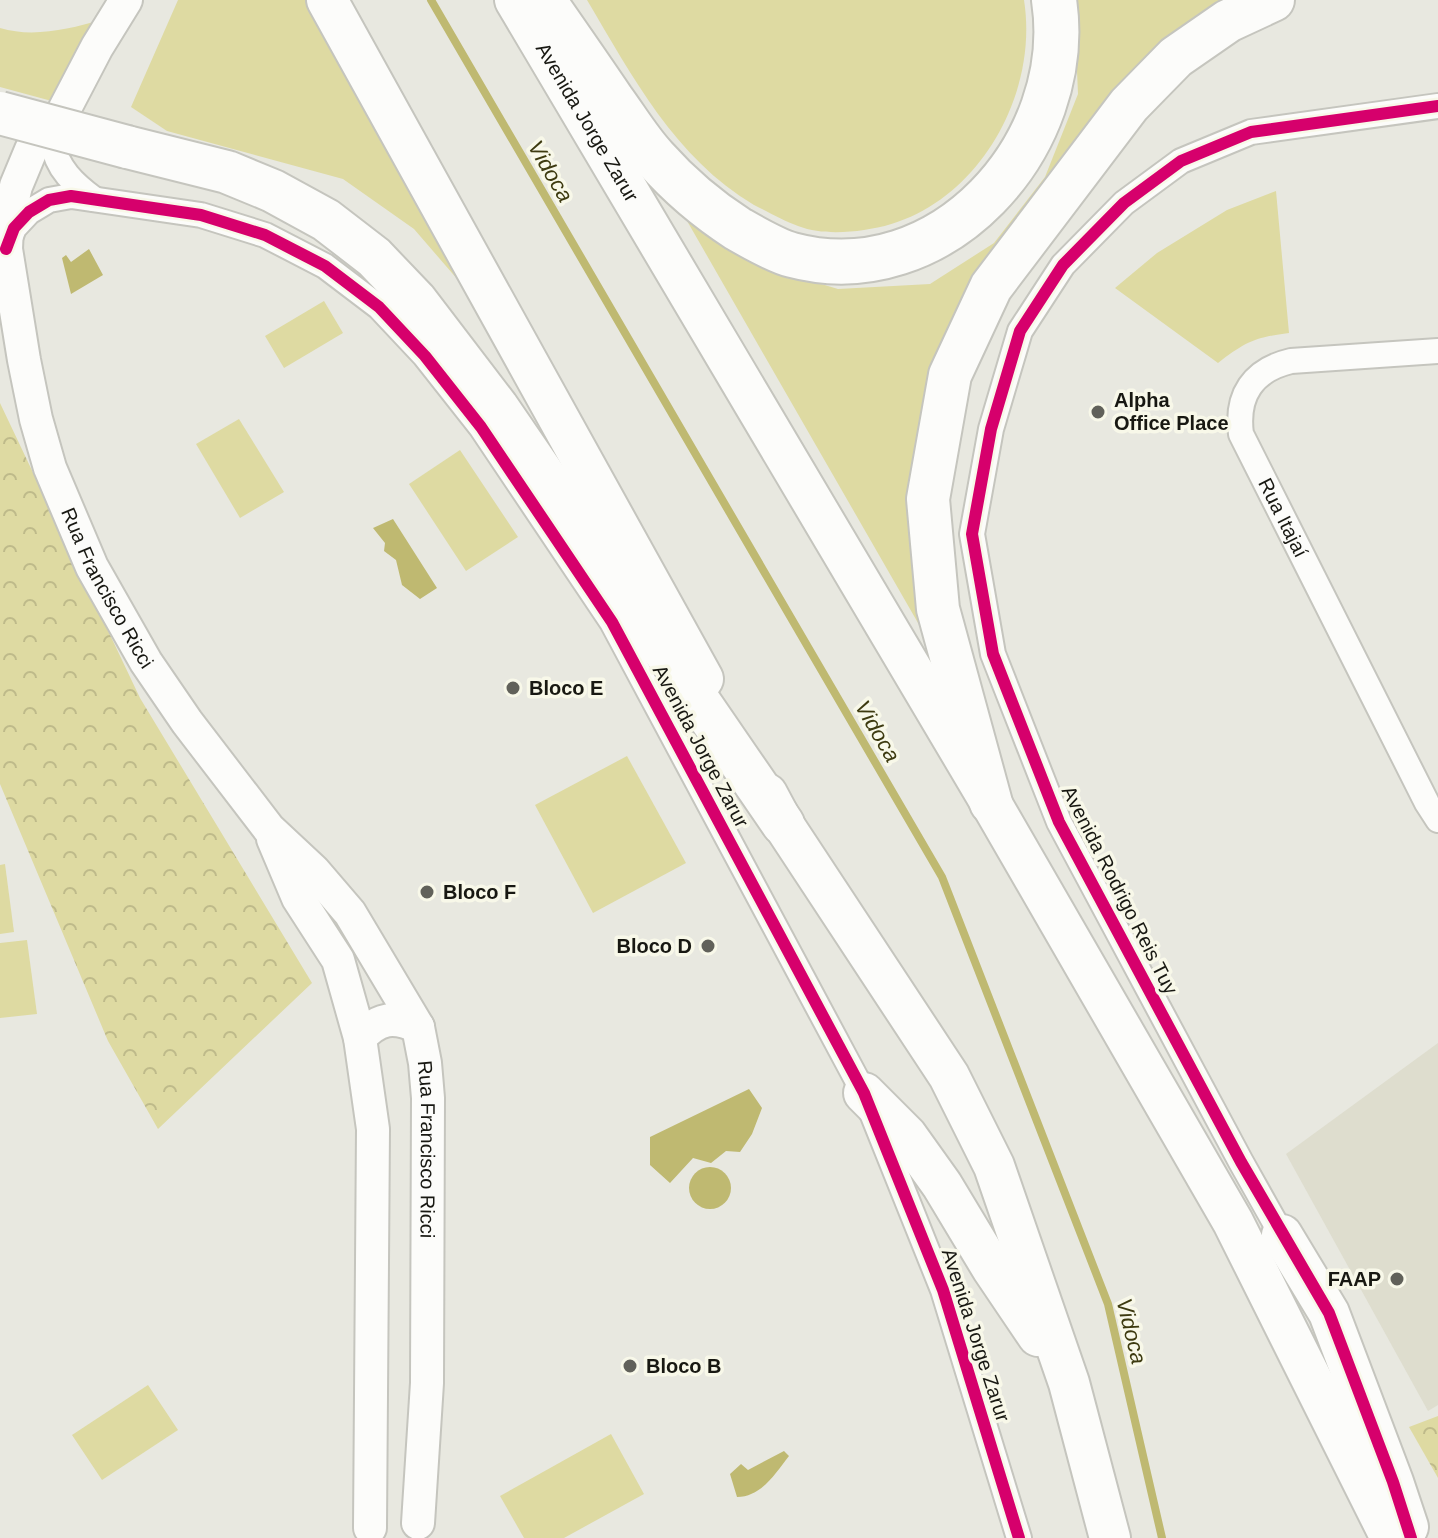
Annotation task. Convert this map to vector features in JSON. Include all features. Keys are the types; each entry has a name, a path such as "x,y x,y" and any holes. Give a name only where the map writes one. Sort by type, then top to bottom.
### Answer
{"highway":[{"path":"543,0 654,157 693,197 739,230 789,254 852,262 883,258 941,234 967,216 995,190 1024,148 1049,89 1055,51 1054,0"},
{"path":"991,803 938,609 928,499 950,375 991,287 1129,105 1176,57 1228,21 1273,0"},
{"path":"0,113 227,172 273,191 326,220 374,257 416,301 497,407 783,824"}],"main road":[{"name":"Avenida Jorge Zarur","path":"327,0 783,824 949,1076 994,1166 1069,1383 1110,1538"},
{"name":"Avenida Jorge Zarur","path":"515,0 991,803 1233,1222 1391,1538"},
{"path":"864,1093 907,1136 942,1185 992,1268 1069,1383"},
{"path":"1282,1235 1329,1313 1411,1538"}],"street":[{"name":"Rua Francisco Ricci","path":"126,0 62,114 31,150 16,186 7,225 6,249 24,360 50,468 92,567 146,662 187,722 269,829 314,871 350,913 418,1027 428,1098 424,1531"},
{"name":"Avenida Rodrigo Reis Tuy","path":"1282,1235 1059,822 993,654 972,534 991,429 1020,331 1063,265 1124,203 1181,161 1251,132 1438,106"},
{"path":"62,114 52,141 60,164 74,185 94,199"},
{"name":"Avenida Jorge Zarur","path":"6,249 14,228 29,212 49,200 71,196 201,215 265,235 325,266 379,307 425,356 481,427 612,622 864,1093 943,1290 1019,1538"},
{"name":"Rua Francisco Ricci","path":"0,322 24,360"},
{"name":"Rua Itajaí","path":"1438,351 1279,364 1268,369 1250,385 1240,408 1239,421 1241,434 1438,820"},
{"name":"Rua Francisco Ricci","path":"269,829 298,898 338,960 360,1038 373,1129 366,1533"},
{"path":"360,1038 378,1022 392,1020 418,1027"},
{"path":"366,1533 381,1521 393,1518 406,1518 424,1531"}],"shaded area":[{"path":"89,249 103,275 71,294 62,258 66,255 71,262"},
{"path":"393,519 437,588 420,599 402,585 396,560 384,551 385,543 373,528"},
{"name":"FAAP","path":"1438,1043 1438,1405 1428,1411 1286,1154"},
{"path":"749,1089 762,1108 752,1134 740,1152 726,1151 711,1163 693,1158 670,1183 650,1165 650,1137"},
{"path":"710,1167 725,1173 731,1188 725,1203 710,1209 695,1203 689,1188 695,1173"},
{"path":"784,1451 789,1456 767,1483 753,1493 737,1497 730,1474 741,1464 748,1470"}],"green space":[{"path":"178,0 318,0 471,295 414,229 343,179 167,131 131,107"},
{"path":"587,0 1024,0 1026,38 1021,77 1008,114 990,148 965,178 936,203 902,221 864,230 823,232 806,229 754,205 726,186 678,140 639,86"},
{"path":"1074,0 1234,0 937,387 937,656 671,193 768,268 838,289 930,284 994,243 1045,177 1078,94"},
{"path":"101,20 59,103 0,87 0,28 38,32"},
{"path":"1276,191 1289,333 1251,342 1218,363 1115,288 1157,253 1227,210"},
{"path":"324,301 343,333 284,368 265,336"},
{"path":"0,403 140,698 312,983 158,1129 108,1041 0,784"},
{"path":"239,419 284,492 240,518 196,444"},
{"path":"460,450 518,537 466,571 409,484"},
{"path":"627,756 686,863 593,913 535,805"},
{"path":"5,864 14,932 0,934 0,865"},
{"path":"27,940 37,1014 0,1018 0,943"},
{"path":"148,1385 178,1430 102,1480 72,1435"},
{"path":"1438,1416 1438,1478 1409,1427"},
{"path":"611,1434 644,1494 564,1538 524,1538 500,1496"}],"waterway":[{"name":"Vidoca","path":"431,0 942,877 1108,1304 1162,1538"}],"cycle path":[{"path":"1411,1538 1329,1313 1241,1162 1059,822 993,654 972,534 991,429 1020,331 1063,265 1124,203 1181,161 1251,132 1438,106"},
{"path":"6,249 14,228 29,212 49,200 71,196 201,215 265,235 325,266 379,307 425,356 481,427 612,622 864,1093 943,1290 1019,1538"}],"place":[{"name":"Alpha Office Place","path":"1098,412"},
{"name":"Bloco E","path":"513,688"},
{"name":"Bloco F","path":"427,892"},
{"name":"Bloco D","path":"708,946"},
{"name":"FAAP","path":"1397,1279"},
{"name":"Bloco B","path":"630,1366"}]}
